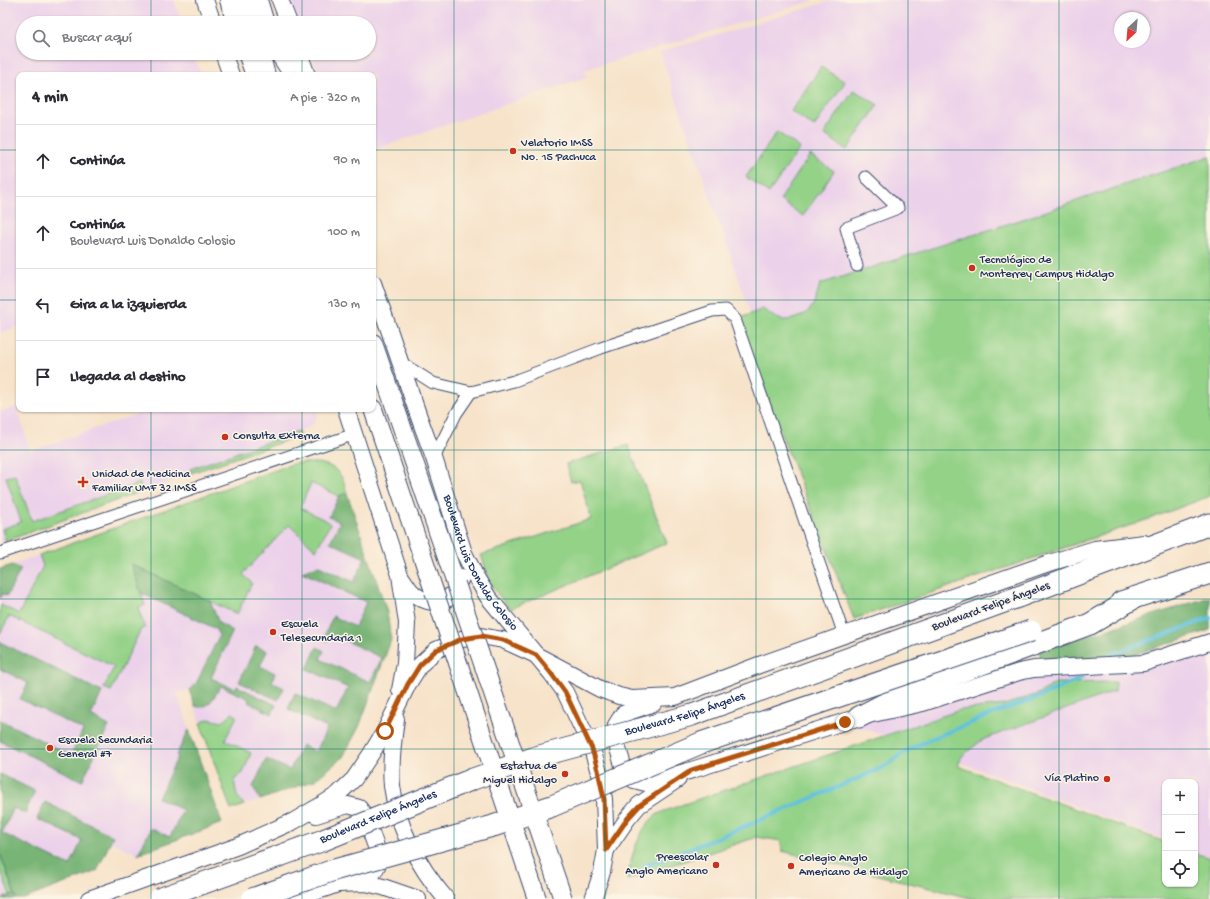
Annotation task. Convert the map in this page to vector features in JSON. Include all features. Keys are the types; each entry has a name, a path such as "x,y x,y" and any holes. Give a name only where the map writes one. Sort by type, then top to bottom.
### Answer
{"highway":[{"name":"Boulevard Felipe Ángeles","path":"159,899 321,841 473,779 515,764 692,715 1018,597 1210,524"},
{"path":"252,899 334,870 493,826 552,806 701,743 1031,631 1210,573"},
{"path":"859,717 911,690 1090,624 1134,598"}],"main road":[{"path":"205,0 211,16"},
{"path":"228,0 234,16"},
{"path":"243,0 249,16"},
{"path":"258,0 263,16"},
{"path":"280,0 286,16"},
{"path":"226,60 230,72"},
{"path":"249,60 254,72"},
{"path":"263,60 266,72"},
{"path":"278,60 282,72"},
{"path":"283,60 291,72"},
{"path":"302,60 306,72"},
{"name":"Boulevard Luis Donaldo Colosio","path":"376,292 418,417 434,458 464,553 488,597 565,692 592,749 604,799 606,850 602,872 593,899"},
{"name":"Boulevard Luis Donaldo Colosio","path":"376,352 563,899"},
{"path":"347,412 400,575 407,623 405,663 397,707 392,765 392,786 396,808 402,827 414,853 430,880 446,899"},
{"path":"374,412 537,899"},
{"path":"1164,541 1095,549 1046,564 759,664 675,697 623,714 616,725 615,738 624,769 634,780 646,783 859,717 923,703 1018,672 1034,669 1144,663 1210,642"},
{"path":"400,575 418,597 426,601 436,603 448,598 454,591 461,578 464,553"},
{"path":"89,899 238,846 294,821 337,794 354,779 385,731 408,684 420,665 436,650 462,639 481,636 503,640 536,655 594,686 619,696 632,699 675,697"},
{"path":"606,850 628,818 640,805 692,770"},
{"path":"294,821 348,805 359,808 365,816 379,855 378,864 373,873 295,899"},
{"path":"338,884 366,883 418,899"}],"street":[{"path":"857,266 846,228 898,208 866,178"},
{"path":"400,362 433,383 471,392 514,381 601,348 712,311 726,310 736,319 844,635"},
{"path":"434,458 456,414 471,392"},
{"path":"0,554 355,434"}],"shaded area":[{"path":"0,0 174,0 180,16 16,16 16,60 196,60 200,72 16,72 16,327 0,333"},
{"path":"291,0 815,0 584,70 586,77 376,149 376,72 318,72 314,60 376,60 376,16 297,16"},
{"name":"Tecnológico de Monterrey Campus Hidalgo","path":"834,0 1210,0 1210,483 856,618 660,52"},
{"name":"Unidad de Medicina Familiar UMF 32 IMSS","path":"16,407 16,412 18,412 30,451 144,412 318,412 318,415 310,427 239,457 0,543 0,412"},
{"path":"295,463 323,463 341,475 387,612 391,640 359,727 343,757 315,780 231,810 189,690 177,693 222,823 138,854 111,842 97,871 24,899 0,899 0,569"},
{"path":"1210,642 1210,857 1198,853 1198,779 1162,779 1162,839 995,775 845,722 1019,672 1144,663"}],"green space":[{"path":"821,67 845,82 814,127 791,111"},
{"path":"854,90 878,105 847,150 824,134"},
{"path":"777,132 800,148 769,193 746,177"},
{"path":"810,155 834,171 803,216 780,200"},
{"path":"1210,156 1210,496 1152,518 854,619 736,320 763,309 772,316 782,320 795,318 811,309 820,284 1026,218"},
{"path":"299,431 299,436 191,473 190,469"},
{"path":"628,445 667,543 510,609 492,587 481,555 591,519 580,480 571,482 566,464"},
{"path":"295,463 320,463 331,467 336,470 341,477 347,493 339,496 311,483 300,508 327,521 330,524 316,550 289,525 243,574 252,583 237,614 131,564 145,605 138,608 145,628 141,629 111,691 104,688 114,667 9,616 0,634 1,605 19,614 43,566 39,555"},
{"path":"15,475 32,521 140,483 142,491 6,541 2,529 21,522 6,477"},
{"path":"347,493 387,612 391,640 359,727 343,757 315,780 260,800 253,787 266,759 290,770 302,745 316,752 327,728 288,709 295,693 336,712 348,688 307,669 317,647 324,651 320,659 370,682 382,658 331,634 328,641 323,639 333,616 355,627 366,602 302,572 319,566 354,582 365,558 330,542 340,522 329,517 339,496"},
{"path":"131,564 210,601 219,623 233,631 211,678 235,689 237,686 276,705 272,714 248,702 249,699 221,686 208,705 200,707 195,706 189,690 197,682 219,636 216,629 141,593"},
{"path":"12,565 21,569 7,596 2,594 0,598 0,569"},
{"path":"1210,597 1210,630 1120,659 1042,661 1039,651"},
{"path":"0,642 102,692 91,716 109,726 82,781 0,741 0,720 71,755 83,730 20,699 28,683 0,669"},
{"path":"256,646 267,651 260,666 275,673 272,682 284,688 278,700 239,682"},
{"path":"1116,682 1115,691 982,740 962,756 958,766 1162,841 1162,887 1198,887 1198,854 1210,858 1210,899 974,899 782,851 781,841 757,837 627,880 631,862 641,833 653,818 660,813 960,710 1004,705 1038,694 1056,683"},
{"path":"232,713 237,716 225,740 251,753 243,773 234,780 237,796 244,805 231,810 200,723 209,719 222,722"},
{"path":"189,730 222,823 138,854 151,828 170,837 183,810 158,798 178,756 176,755"},
{"path":"0,774 35,791 25,813 14,808 2,833 70,866 82,840 37,819 45,802 113,836 97,871 24,899 0,899 13,894 16,898 0,853"},
{"path":"0,853 16,899 13,895 10,895 0,869"}],"waterway":[{"path":"1110,655 1210,618"},
{"path":"644,866 712,840 838,787 884,767 906,751 929,740 1002,710 1037,698 1082,678"}],"place":[{"name":"Velatorio IMSS No. 15 Pachuca","path":"513,151"},
{"name":"Tecnológico de Monterrey Campus Hidalgo","path":"972,268"},
{"name":"Consulta Externa","path":"225,437"},
{"name":"Unidad de Medicina Familiar UMF 32 IMSS","path":"83,482"},
{"name":"Escuela Telesecundaria 1","path":"273,632"},
{"name":"Escuela Secundaria General #7","path":"50,748"},
{"name":"Estatua de Miguel Hidalgo","path":"565,774"},
{"name":"Vía Platino","path":"1107,779"},
{"name":"Preescolar Anglo Americano","path":"716,865"},
{"name":"Colegio Anglo Americano de Hidalgo","path":"791,866"}],"route":[{"path":"385,731 408,684 420,665 436,650 462,639 481,636 503,640 536,655 565,692 592,749 604,799 606,850 628,818 640,805 692,770 845,722"}]}
